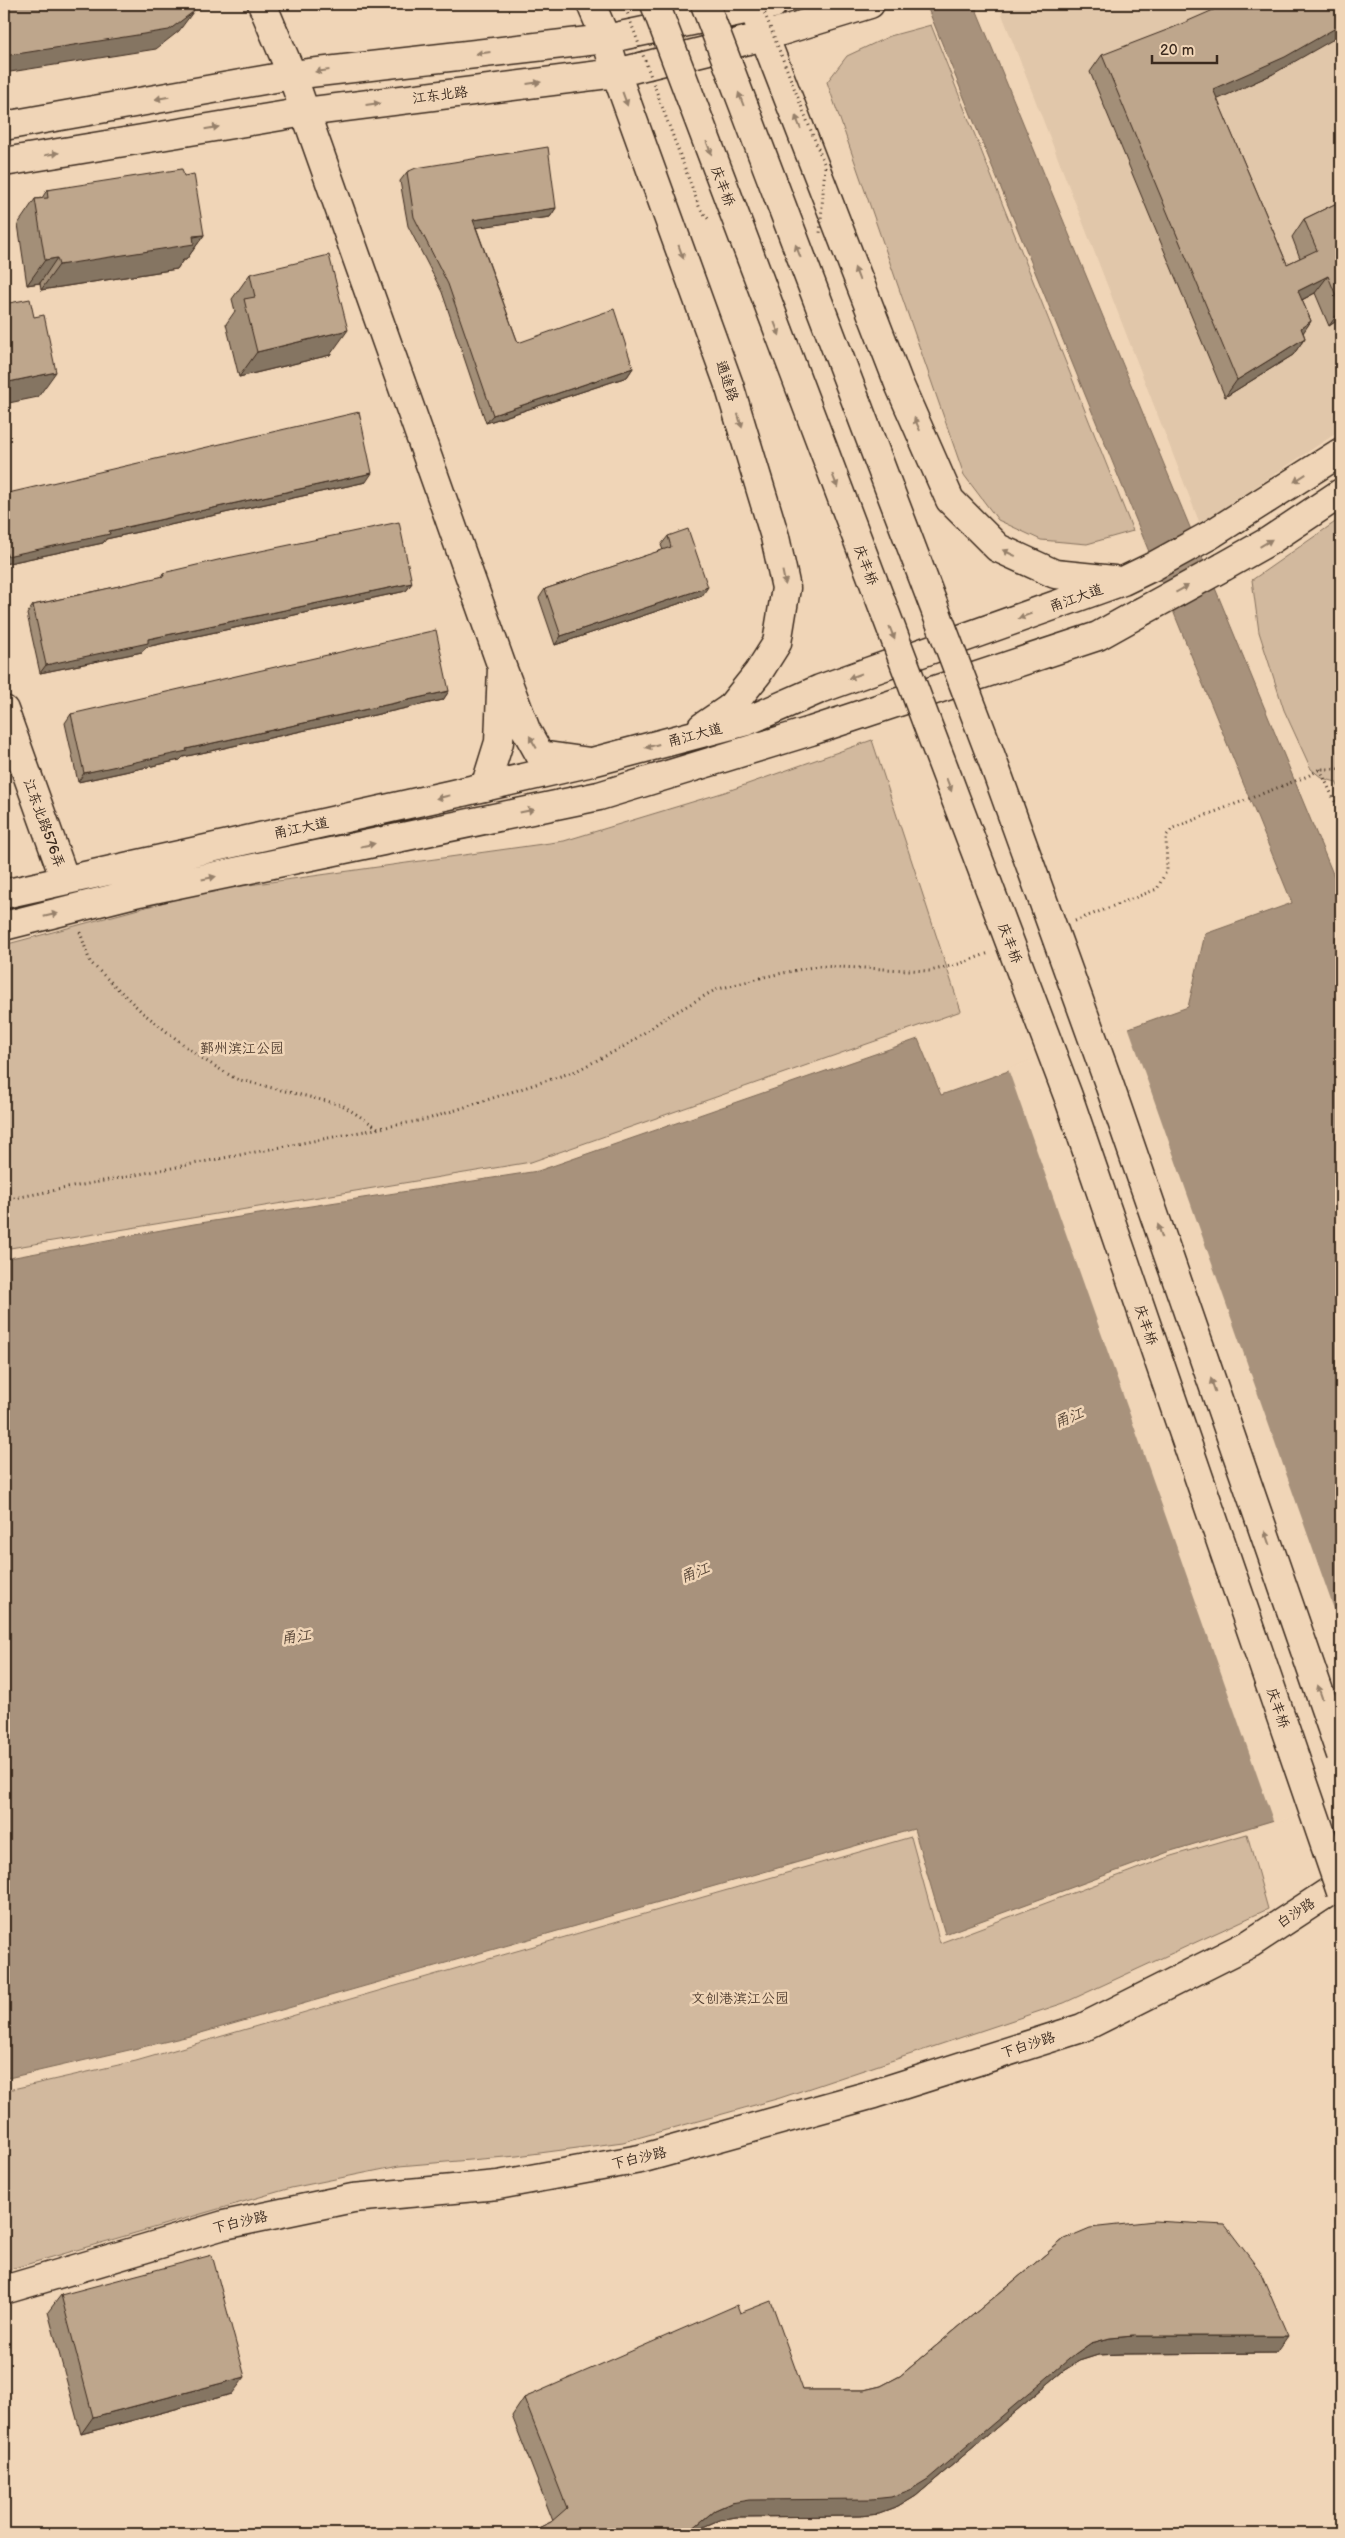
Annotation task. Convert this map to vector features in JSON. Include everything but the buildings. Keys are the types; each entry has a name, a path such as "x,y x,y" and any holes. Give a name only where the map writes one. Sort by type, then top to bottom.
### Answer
{"main road":[{"path":"262,4 292,74 526,730 540,755 592,762"},
{"name":"通途路","path":"591,4 606,38 616,73 729,385 775,537 786,588 777,643 758,672 730,708 689,736"},
{"name":"庆丰桥","path":"655,4 1068,1096 1341,1892"},
{"path":"705,4 999,778 1108,1081 1341,1755"},
{"path":"4,126 292,74 606,38 760,5 765,36 899,384 950,500 998,548 1054,574 1123,581"},
{"name":"江东北路","path":"4,162 305,112 616,73 765,36 863,6"},
{"name":"甬江大道","path":"4,894 485,787 592,762 747,721 820,688 1123,581 1210,535 1341,452"},
{"path":"4,926 139,892 600,796 811,731 1098,636 1269,541 1341,493"},
{"path":"485,787 499,742 502,667"},
{"name":"江东北路576弄","path":"4,710 65,880"},
{"name":"白沙路","path":"1250,1943 1341,1884"},
{"name":"下白沙路","path":"4,2290 224,2225 353,2198 498,2185 640,2159 743,2132 874,2094 1082,2028 1250,1943"}],"path":[{"path":"760,5 825,166 819,241"},
{"path":"1067,923 1157,889 1167,870 1166,836 1173,828 1214,813 1231,804 1308,776 1320,769 1341,769"},
{"path":"1320,769 1341,815"},
{"path":"73,910 90,962 143,1013 198,1056 236,1078 342,1105 378,1129"},
{"path":"4,1200 428,1120 576,1071 627,1045 662,1020 715,990 817,966 930,971 959,964 995,951"}],"shaded area":[{"path":"998,4 1341,4 1341,430 1200,524"}],"green space":[{"path":"931,25 1133,531 1087,544 1041,540 998,520 964,475 827,82 847,56 890,36"},
{"path":"1341,518 1341,792 1336,782 1322,778 1311,769 1284,710 1259,632 1252,580"},
{"name":"鄞州滨江公园","path":"872,740 961,1011 531,1162 4,1249 4,945 206,891 564,841 725,792"},
{"name":"文创港滨江公园","path":"1247,1834 1268,1909 1064,2003 780,2098 623,2142 517,2156 399,2166 291,2188 4,2271 4,2091 136,2061 911,1837 940,1943 1171,1856"}],"water":[{"name":"甬江","path":"926,4 974,4 1338,886 1341,885 1341,1800 1171,1851 945,1934 914,1829 194,2035 4,2079 4,1259 194,1224 538,1171 918,1039 941,1095 1188,1007 1205,934 1292,903"}],"pier":[{"path":"1128,1026 1341,1629 1341,1803 1274,1823 1008,1069"}]}
